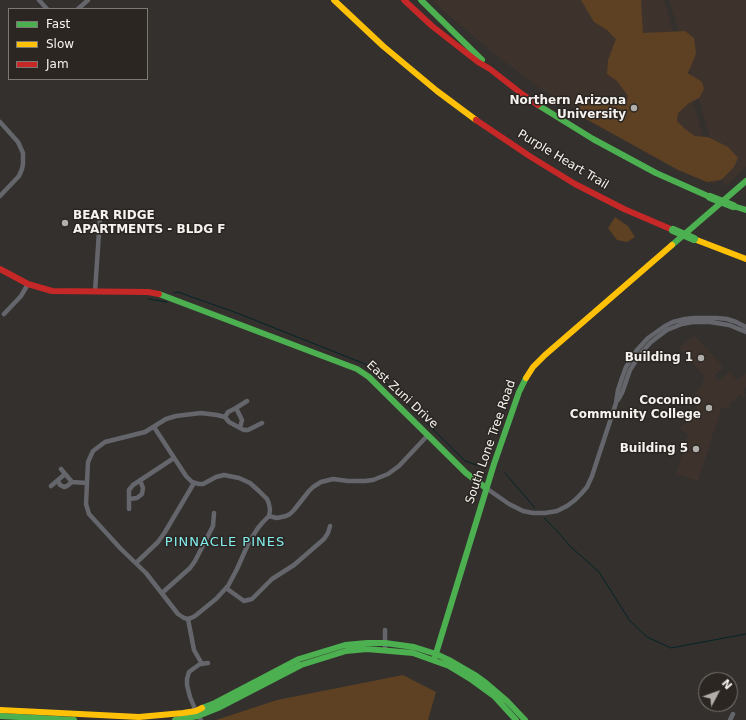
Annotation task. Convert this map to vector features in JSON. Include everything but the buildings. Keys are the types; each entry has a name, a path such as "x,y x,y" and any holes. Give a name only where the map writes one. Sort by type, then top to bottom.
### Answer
{"main road":[{"name":"Purple Heart Trail","path":"334,0 384,46 448,99 484,126 575,184 624,209 694,239 746,259"},
{"path":"404,0 445,36 478,62 565,122 656,173 710,197 746,210"},
{"path":"420,0 490,69"},
{"name":"South Lone Tree Road","path":"435,657 494,464 519,392 533,367 594,312 746,181"},
{"name":"East Zuni Drive","path":"0,268 28,284 52,291 157,293 357,369 369,377 466,472 486,488"},
{"path":"175,720 198,717 301,665 346,651 385,646 435,657 469,671 506,700 524,720"},
{"path":"435,657 494,696 516,720"},
{"path":"0,710 139,717 163,715 198,717"},
{"path":"0,716 74,720"}],"street":[{"path":"39,0 46,8"},
{"path":"79,8 88,0"},
{"path":"0,122 18,142 23,153 23,164 19,176 0,196"},
{"path":"95,292 100,217 103,212"},
{"path":"4,314 21,296 28,284"},
{"name":"East Zuni Drive","path":"486,488 509,504 523,511 545,513 557,511 567,506 581,494 590,482 616,403 618,390 626,367 637,350 648,338 665,326 685,319 727,319 746,327"},
{"name":"East Zuni Drive","path":"616,403 622,393 630,370 641,353 651,342 667,330 682,324 693,322 710,322 729,325 746,332"},
{"path":"225,417 228,412 247,401"},
{"path":"236,408 242,420 240,428"},
{"path":"154,427 186,476 194,483 203,484 224,475 233,476 245,480 255,487 269,504 269,516 258,528 249,542 233,578 226,588 216,599 195,616 188,619 181,616 146,573 121,549 89,514 86,504 88,462 91,454 96,448 105,442 145,432 166,419 176,416 201,413 225,417 229,422 244,430 248,430 262,423"},
{"path":"269,516 277,518 290,514 312,487 321,482 332,479 365,481 373,480 388,474 399,466 428,435"},
{"path":"129,509 129,493 131,487 174,458"},
{"path":"61,469 72,482"},
{"path":"51,486 65,474"},
{"path":"129,499 137,498 142,494 144,488 140,480"},
{"path":"58,481 60,485 64,487 72,482 87,483"},
{"path":"136,563 158,542 166,532 194,483"},
{"path":"162,593 193,564 213,526 214,513"},
{"path":"226,588 244,601 252,599 272,580 294,565 324,539 330,526"},
{"path":"188,619 194,650 205,664 191,670 187,679 190,697 198,717"},
{"path":"385,630 385,646"},
{"path":"730,720 732,714"}],"shaded area":[{"name":"Northern Arizona University","path":"433,0 664,0 717,186 605,126 541,89 491,51"},
{"path":"581,0 641,0 643,33 685,31 694,38 696,54 688,73 702,82 704,89 699,98 689,103 678,113 677,121 695,136 708,137 728,147 738,158 734,167 721,180 707,182 678,170 586,119 579,110 581,103 590,101 603,105 626,103 628,96 617,81 607,74 608,60 616,39 607,30 594,22"},
{"path":"669,0 746,0 746,167 725,187"},
{"path":"615,217 628,226 635,237 627,242 617,240 608,228"},
{"name":"Coconino Community College","path":"694,335 723,367 714,376 719,381 729,372 737,380 746,373 746,387 743,391 746,395 743,398 740,395 729,404 730,409 722,407 698,481 676,474 688,435 680,427 689,420 691,422 698,398 692,397 700,387 705,377 679,348"},
{"path":"403,675 436,692 428,720 216,720 277,700"}],"waterway":[{"path":"174,293 178,292 237,313 365,364 372,369 465,461 485,468"},
{"path":"149,299 167,302"},
{"path":"505,473 535,508"},
{"path":"544,518 571,547 599,572 630,621 647,637 671,648 746,634"}],"traffic: fast":[{"path":"421,0 482,60"},
{"path":"538,105 593,139 656,173 710,197"},
{"path":"672,245 746,181"},
{"path":"710,197 733,206"},
{"path":"733,206 746,210"},
{"path":"673,230 694,239"},
{"path":"159,294 357,369 369,377 466,473 486,488"},
{"path":"434,660 494,464 519,392 526,378"},
{"path":"202,708 215,703 299,659 345,645 385,643 414,647 436,654 451,661 486,683 507,701 525,720"},
{"path":"175,720 198,716 218,708 301,665 346,651 367,649 413,653 449,666 494,696 516,720"},
{"path":"0,716 74,720"}],"traffic: slow":[{"path":"334,0 383,46 437,91 476,120"},
{"path":"694,239 746,259"},
{"path":"526,378 533,367 545,355 672,245"},
{"path":"0,710 139,717 183,713 196,711 202,708"}],"traffic: jam":[{"path":"404,0 432,26 478,62 490,69 538,105"},
{"path":"476,120 531,157 575,184 624,209 673,230"},
{"path":"0,269 28,284 52,291 148,292 159,294"}],"place":[{"name":"Northern Arizona University","path":"634,108"},
{"name":"BEAR RIDGE APARTMENTS - BLDG F","path":"65,223"},
{"name":"Building 1","path":"701,358"},
{"name":"Coconino Community College","path":"709,408"},
{"name":"Building 5","path":"696,449"}],"district":[{"name":"PINNACLE PINES","path":"225,543"}]}
